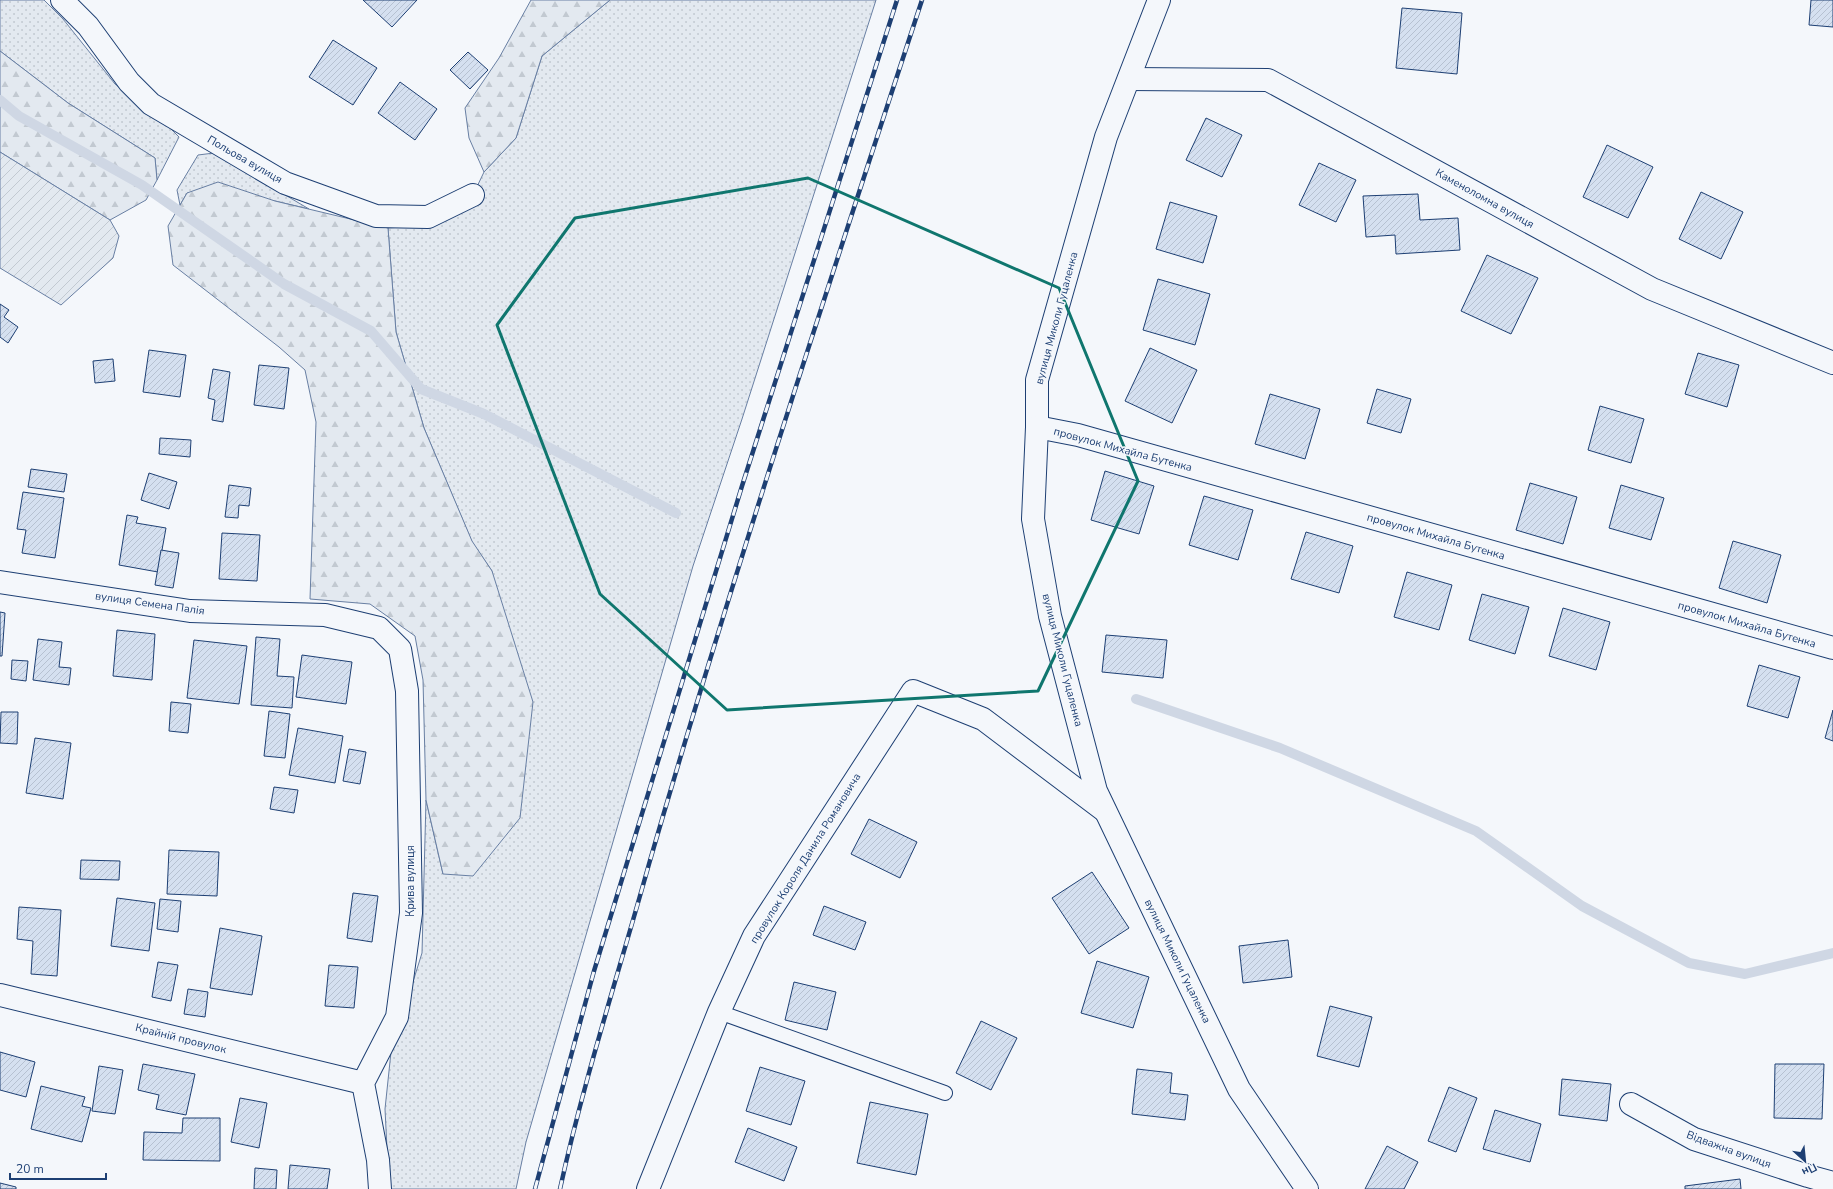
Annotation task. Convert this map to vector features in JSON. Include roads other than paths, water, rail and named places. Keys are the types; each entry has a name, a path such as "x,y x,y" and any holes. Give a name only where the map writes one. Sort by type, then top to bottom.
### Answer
{"street":[{"name":"Польова вулиця","path":"62,0 88,26 129,82 151,104 285,183 376,216 428,217 473,195"},
{"name":"вулиця Миколи Гуцаленка","path":"1159,0 1106,137 1037,380 1034,519 1050,616 1096,791 1239,1089 1308,1189"},
{"name":"Каменоломна вулиця","path":"1129,79 1268,80 1652,289 1833,363"},
{"name":"провулок Михайла Бутенка","path":"1037,427 1085,437 1833,648"},
{"name":"вулиця Семена Палія","path":"0,582 190,610 325,615"},
{"name":"Крива вулиця","path":"325,615 379,628 400,649 407,691 411,913 397,1017 363,1082"},
{"name":"провулок Короля Данила Романовича","path":"648,1189 719,1012 754,936 913,691 983,719 1106,812"},
{"name":"Крайній провулок","path":"0,995 363,1082"},
{"path":"363,1082 378,1160 380,1189"},
{"name":"Відважна вулиця","path":"1631,1104 1694,1139 1808,1176 1833,1182"}],"lane":[{"path":"719,1012 945,1093"}],"waterway":[{"path":"0,100 19,116 142,185 284,284 371,331 421,389 484,414 676,513"},
{"path":"1136,699 1280,748 1476,831 1582,906 1689,963 1745,974 1833,953"}],"railway":[{"path":"535,1189 594,971 742,486 897,0"},
{"path":"560,1189 569,1148 602,1026 681,755 782,431 922,0"}]}
